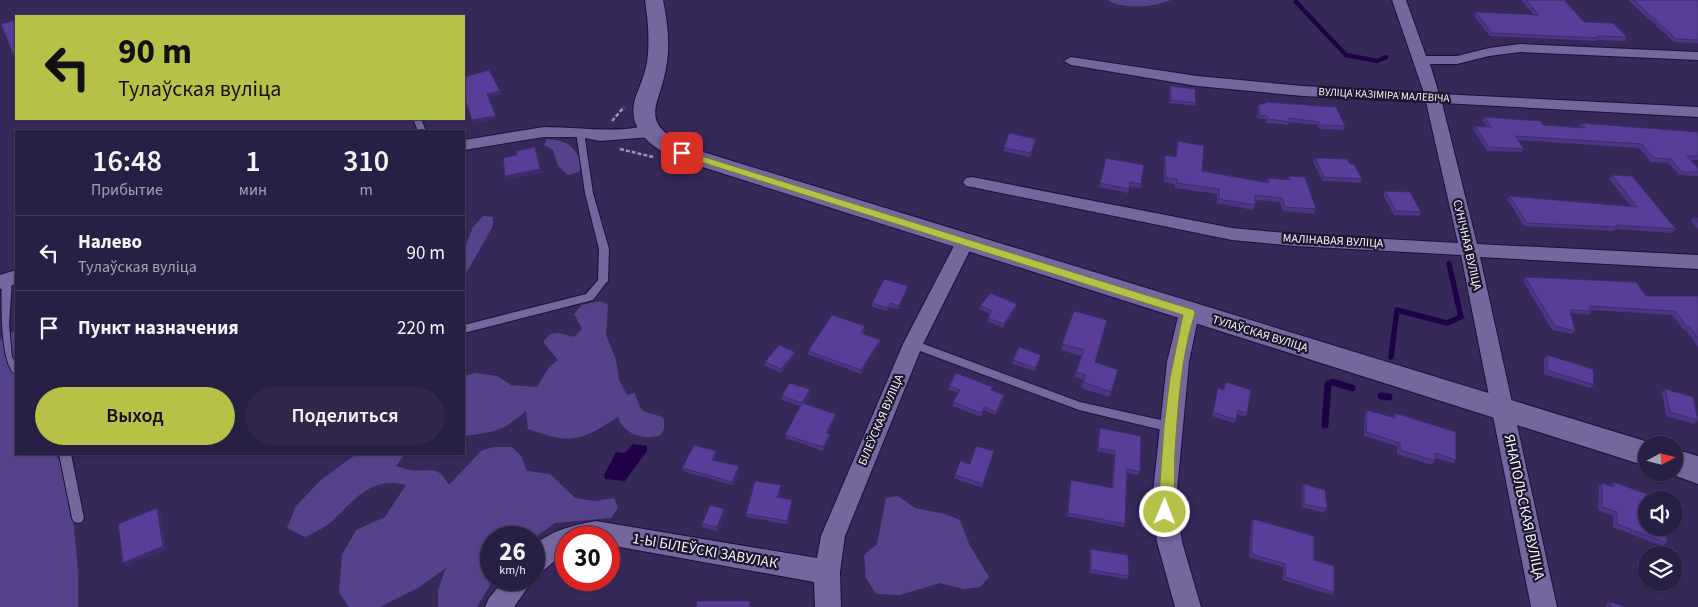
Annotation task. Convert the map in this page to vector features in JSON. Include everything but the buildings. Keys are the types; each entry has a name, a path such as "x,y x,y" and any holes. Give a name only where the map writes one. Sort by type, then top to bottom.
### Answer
{"main road":[{"path":"651,132 644,119 644,110 656,70 658,48 659,27 654,0"},
{"name":"ТУЛАЎСКАЯ ВУЛІЦА","path":"651,132 664,144 682,153 1638,451"},
{"path":"1683,465 1698,470"}],"street":[{"name":"СУНІЧНАЯ ВУЛІЦА","path":"1399,0 1422,60 1431,90 1469,248 1503,408"},
{"path":"1422,60 1456,60 1490,52 1520,48 1698,56"},
{"name":"ВУЛІЦА КАЗІМІРА МАЛЕВІЧА","path":"1071,61 1197,81 1303,91 1431,90 1698,112"},
{"path":"465,145 504,137 580,132 600,136 651,132"},
{"name":"МАЛІНАВАЯ ВУЛІЦА","path":"972,182 1232,234 1295,240 1698,262"},
{"name":"БІЛЕЎСКАЯ ВУЛІЦА","path":"828,607 826,572 833,536 913,344 965,242"},
{"path":"1188,607 1165,522 1164,502 1178,362 1190,313"},
{"name":"ЯНАПОЛЬСКАЯ ВУЛІЦА","path":"1503,408 1544,607"},
{"name":"1-Ы БІЛЕЎСКІ ЗАВУЛАК","path":"545,550 566,538 596,532 826,572"},
{"path":"498,607 511,591"}],"lane":[{"path":"465,329 589,297 603,281 604,249 590,193 580,132"},
{"path":"8,280 4,324 7,358 15,370"},
{"path":"913,344 1071,403 1170,427"},
{"path":"65,455 78,518"}],"path":[{"path":"609,125 628,100"}],"shaded area":[{"path":"1107,0 1171,0 1156,4 1130,6"},
{"path":"547,139 564,142 572,147 582,162 579,172 568,175 558,166 553,150 544,145"},
{"path":"483,216 493,217 493,226 465,275 465,245 473,227"},
{"path":"600,301 608,305 606,335 616,360 619,380 627,395 634,393 641,409 664,419 664,429 661,435 648,437 635,435 624,428 618,417 584,436 566,439 528,429 526,411 497,430 465,436 465,376 475,373 497,376 511,385 537,387 549,367 558,360 543,342 550,334 559,333 574,337 582,329 574,314 582,305"},
{"path":"15,331 15,455 56,455 69,475 78,570 78,607 0,607 0,340"},
{"path":"633,444 647,446 647,451 625,481 605,479 604,475 616,452 625,453"},
{"path":"495,447 512,447 521,456 527,471 550,474 575,498 595,501 614,498 618,508 611,518 555,523 545,530 545,526 480,526 480,591 486,591 477,607 438,607 438,590 446,568 418,588 380,607 349,607 339,592 342,555 356,530 385,517 406,485 380,484 370,488 326,526 305,537 287,528 296,506 321,480 357,455 404,455 396,466 409,470 437,471 449,485 482,450"},
{"path":"898,496 915,508 945,514 960,520 969,544 989,577 980,587 964,589 940,583 900,595 876,594 866,578 864,555 877,544 886,498"}],"waterway":[{"path":"1296,2 1346,55 1377,61 1386,57"},
{"path":"1391,357 1397,310 1447,323 1461,317 1449,264"},
{"path":"1325,425 1328,384 1333,382 1352,388"},
{"path":"1381,396 1389,397"}],"route":[{"path":"682,153 1190,313 1185,325 1178,362 1170,427 1164,502 1165,512"}]}
